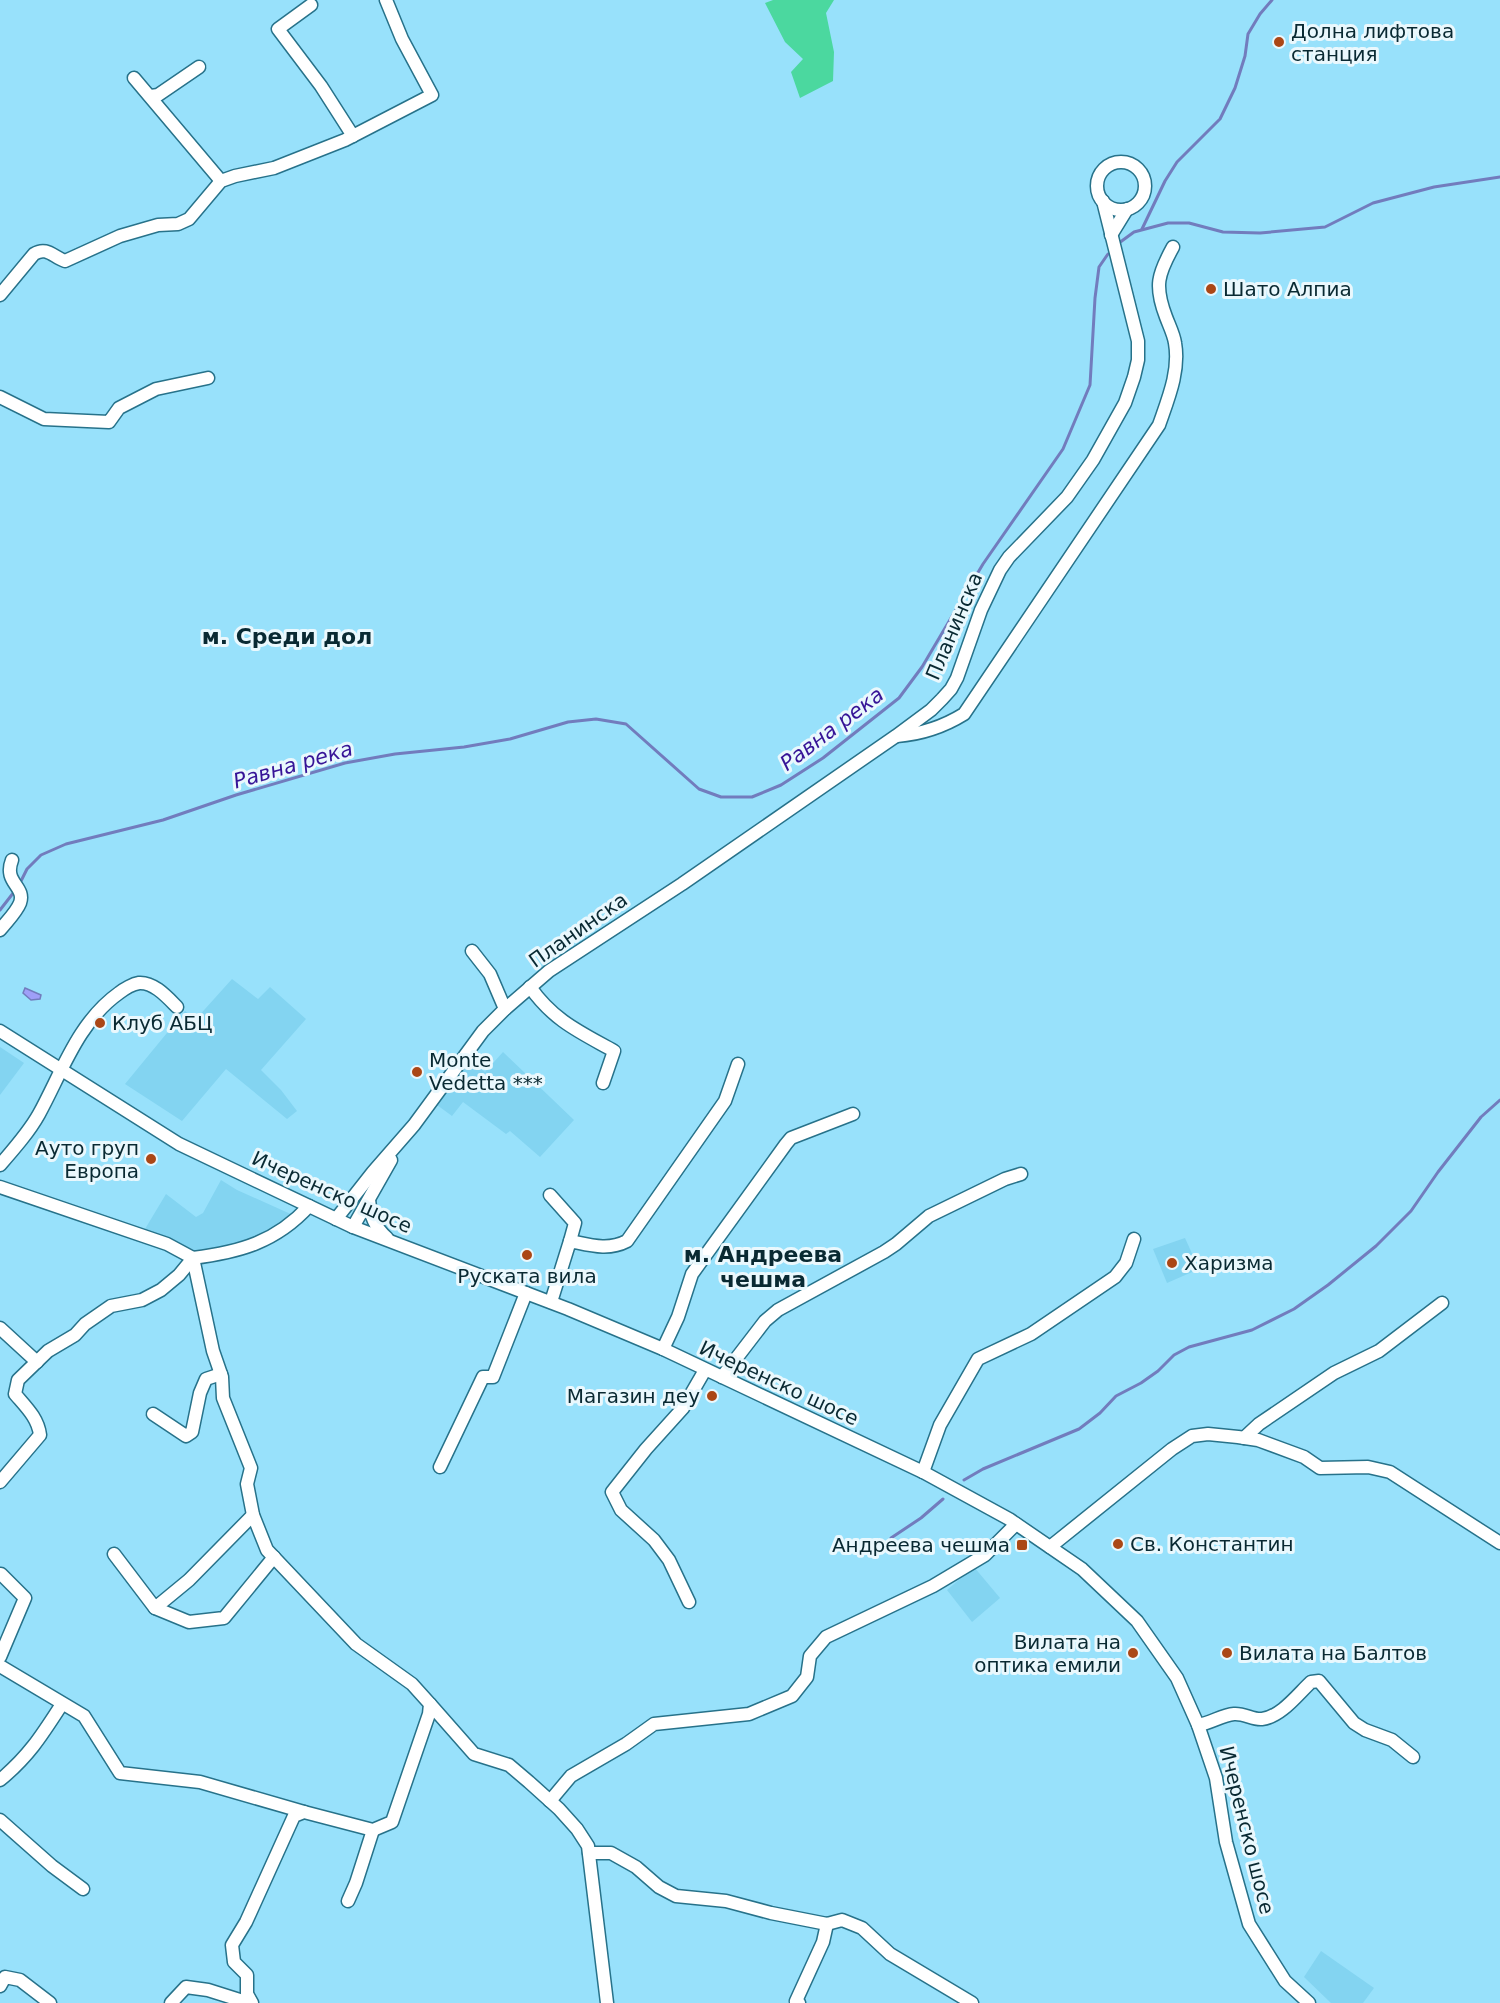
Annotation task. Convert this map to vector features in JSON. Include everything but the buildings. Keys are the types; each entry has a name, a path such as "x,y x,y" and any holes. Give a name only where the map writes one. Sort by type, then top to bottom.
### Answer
{"street":[{"path":"0,295 34,254 40,250 47,250 65,261 120,236 158,225 178,224 189,219 221,181 274,168 353,136 432,95 402,39 386,0"},
{"path":"312,5 278,29 321,86 353,136"},
{"path":"151,96 158,94 199,67"},
{"path":"134,78 221,181"},
{"path":"1111,235 1127,209 1139,202 1145,189 1143,177 1132,165 1117,162 1104,169 1098,183 1099,193 1102,201 1113,208 1127,209"},
{"name":"Планинска","path":"402,1140 483,1032 505,1009 549,971 682,884 896,736 931,710 951,689 987,594 1000,570 1009,557 1067,497 1093,460 1125,403 1134,378 1138,360 1138,341 1102,201"},
{"path":"896,736 919,734 949,723 964,714 1159,425 1171,393 1177,363 1175,342 1164,312 1158,285 1161,267 1173,247"},
{"path":"0,397 44,419 109,422 119,408 156,389 208,378"},
{"path":"0,930 20,904 21,896 8,870 12,860"},
{"path":"472,951 490,974 505,1009"},
{"path":"0,1165 39,1115 74,1045 95,1014 107,1001 138,983 150,984 177,1006"},
{"path":"530,987 543,1006 570,1027 614,1051 603,1083"},
{"name":"Ичеренско шосе","path":"0,1031 178,1144 353,1227 551,1302 722,1377 923,1472 1016,1524 1082,1569 1137,1621 1177,1678 1198,1725 1216,1778 1227,1842 1249,1924 1285,1981 1309,2003"},
{"path":"570,1241 601,1247 615,1247 627,1241 725,1101 738,1064"},
{"path":"663,1350 678,1317 692,1274 786,1143 791,1138 853,1114"},
{"path":"353,1227 402,1140"},
{"path":"336,1219 402,1140"},
{"path":"722,1377 765,1321 778,1310 884,1252 929,1216 1005,1179 1021,1174"},
{"path":"0,1187 110,1226 158,1240 193,1258 244,1249 271,1237 294,1222 309,1206"},
{"path":"550,1195 575,1223 551,1302"},
{"path":"369,1200 371,1218 377,1229 390,1241"},
{"path":"923,1472 940,1425 978,1359 1030,1334 1115,1277 1126,1263 1134,1239"},
{"path":"0,1482 40,1435 39,1426 33,1415 15,1394 18,1380 48,1351 75,1335 85,1324 111,1306 142,1300 161,1290 179,1275 193,1258"},
{"path":"193,1258 213,1351 221,1374 223,1398 251,1468 247,1484 254,1515 267,1550 356,1644 412,1684 474,1755 509,1765 550,1801 577,1829 588,1846 607,2003"},
{"path":"440,1467 483,1377 493,1377 526,1293"},
{"path":"1244,1438 1259,1424 1334,1373 1379,1351 1442,1303"},
{"path":"0,1328 37,1362"},
{"path":"689,1602 669,1560 654,1540 621,1510 612,1492 683,1408 705,1370"},
{"path":"153,1414 186,1436 192,1432 200,1393 206,1378 221,1374"},
{"path":"1050,1547 1172,1449 1192,1436 1208,1434 1258,1440 1304,1457 1320,1468 1368,1467 1390,1472 1500,1543"},
{"path":"155,1608 189,1580 254,1515"},
{"path":"550,1801 572,1776 627,1744 654,1724 749,1714 792,1696 807,1677 810,1656 826,1637 942,1581 985,1555 1016,1524"},
{"path":"114,1554 155,1608 189,1622 224,1618 274,1557"},
{"path":"0,1657 25,1598 1,1574"},
{"path":"0,1666 84,1716 120,1773 200,1782 373,1830 392,1822 429,1714 430,1704"},
{"path":"1198,1725 1209,1724 1238,1713 1260,1719 1273,1716 1311,1682 1319,1681 1354,1723 1365,1730 1392,1740 1413,1757"},
{"path":"0,1780 36,1745 62,1704"},
{"path":"250,2003 247,1994 247,1975 234,1962 232,1945 246,1922 294,1816 304,1812"},
{"path":"0,1820 52,1866 83,1889"},
{"path":"348,1901 373,1830"},
{"path":"589,1853 611,1853 636,1868 659,1887 676,1896 726,1901 826,1924 842,1920 862,1928 890,1954 972,2003"},
{"path":"799,2003 796,2001 824,1942 826,1924"},
{"path":"0,1986 5,1977 21,1980 50,2003"},
{"path":"171,2003 186,1987 208,1989 250,2003"}],"shaded area":[{"path":"232,979 258,999 270,987 306,1019 261,1070 281,1090 297,1111 287,1119 226,1069 182,1121 125,1084 185,1011 196,1019"},
{"path":"0,1047 24,1063 0,1095"},
{"path":"503,1052 574,1120 540,1157 510,1131 506,1134 463,1102 452,1116 437,1105 470,1060 485,1072"},
{"path":"221,1180 237,1190 295,1216 261,1238 230,1249 195,1253 145,1229 166,1194 196,1217 203,1213"},
{"path":"1185,1238 1199,1269 1167,1283 1153,1249"},
{"path":"974,1567 1000,1598 972,1622 947,1590"},
{"path":"1321,1951 1374,1988 1363,2003 1331,2003 1304,1977"}],"green space":[{"path":"773,0 834,0 826,13 834,52 833,81 800,98 791,72 803,59 785,42 765,3"}],"water":[{"path":"25,988 41,995 40,999 31,1000 23,993"}],"waterway":[{"path":"1142,229 1165,181 1177,162 1220,119 1235,88 1245,56 1248,34 1272,0"},
{"name":"Равна река","path":"1119,243 1134,232 1168,223 1189,223 1223,232 1260,233 1325,227 1373,203 1434,187 1500,177"},
{"name":"Равна река","path":"20,883 27,869 41,855 66,844 163,820 236,795 345,763 510,739 568,722 596,719 626,724 699,789 721,797 752,797 781,785 823,758 899,698 922,667 983,564 1063,449 1090,385 1099,267 1108,254"},
{"name":"Равна река","path":"0,910 14,892"},
{"path":"964,1480 983,1469 1079,1429 1100,1413 1116,1396 1158,1371 1174,1355 1189,1347 1252,1330 1294,1309 1328,1285 1376,1246 1411,1211 1481,1117 1500,1100"},
{"path":"891,1538 921,1518 943,1499"}],"place":[{"name":"Долна лифтова станция","path":"1279,42"},
{"name":"Шато Алпиа","path":"1211,289"},
{"name":"Клуб АБЦ","path":"100,1023"},
{"name":"Monte Vedetta ***","path":"417,1072"},
{"name":"Ауто груп Европа","path":"151,1159"},
{"name":"Руската вила","path":"527,1255"},
{"name":"Харизма","path":"1172,1263"},
{"name":"Магазин деу","path":"712,1396"},
{"name":"Св. Константин","path":"1118,1544"},
{"name":"Андреева чешма","path":"1022,1545"},
{"name":"Вилата на оптика емили","path":"1133,1653"},
{"name":"Вилата на Балтов","path":"1227,1653"}],"district":[{"name":"м. Среди дол","path":"287,636"},
{"name":"м. Андреева чешма","path":"763,1266"}]}
